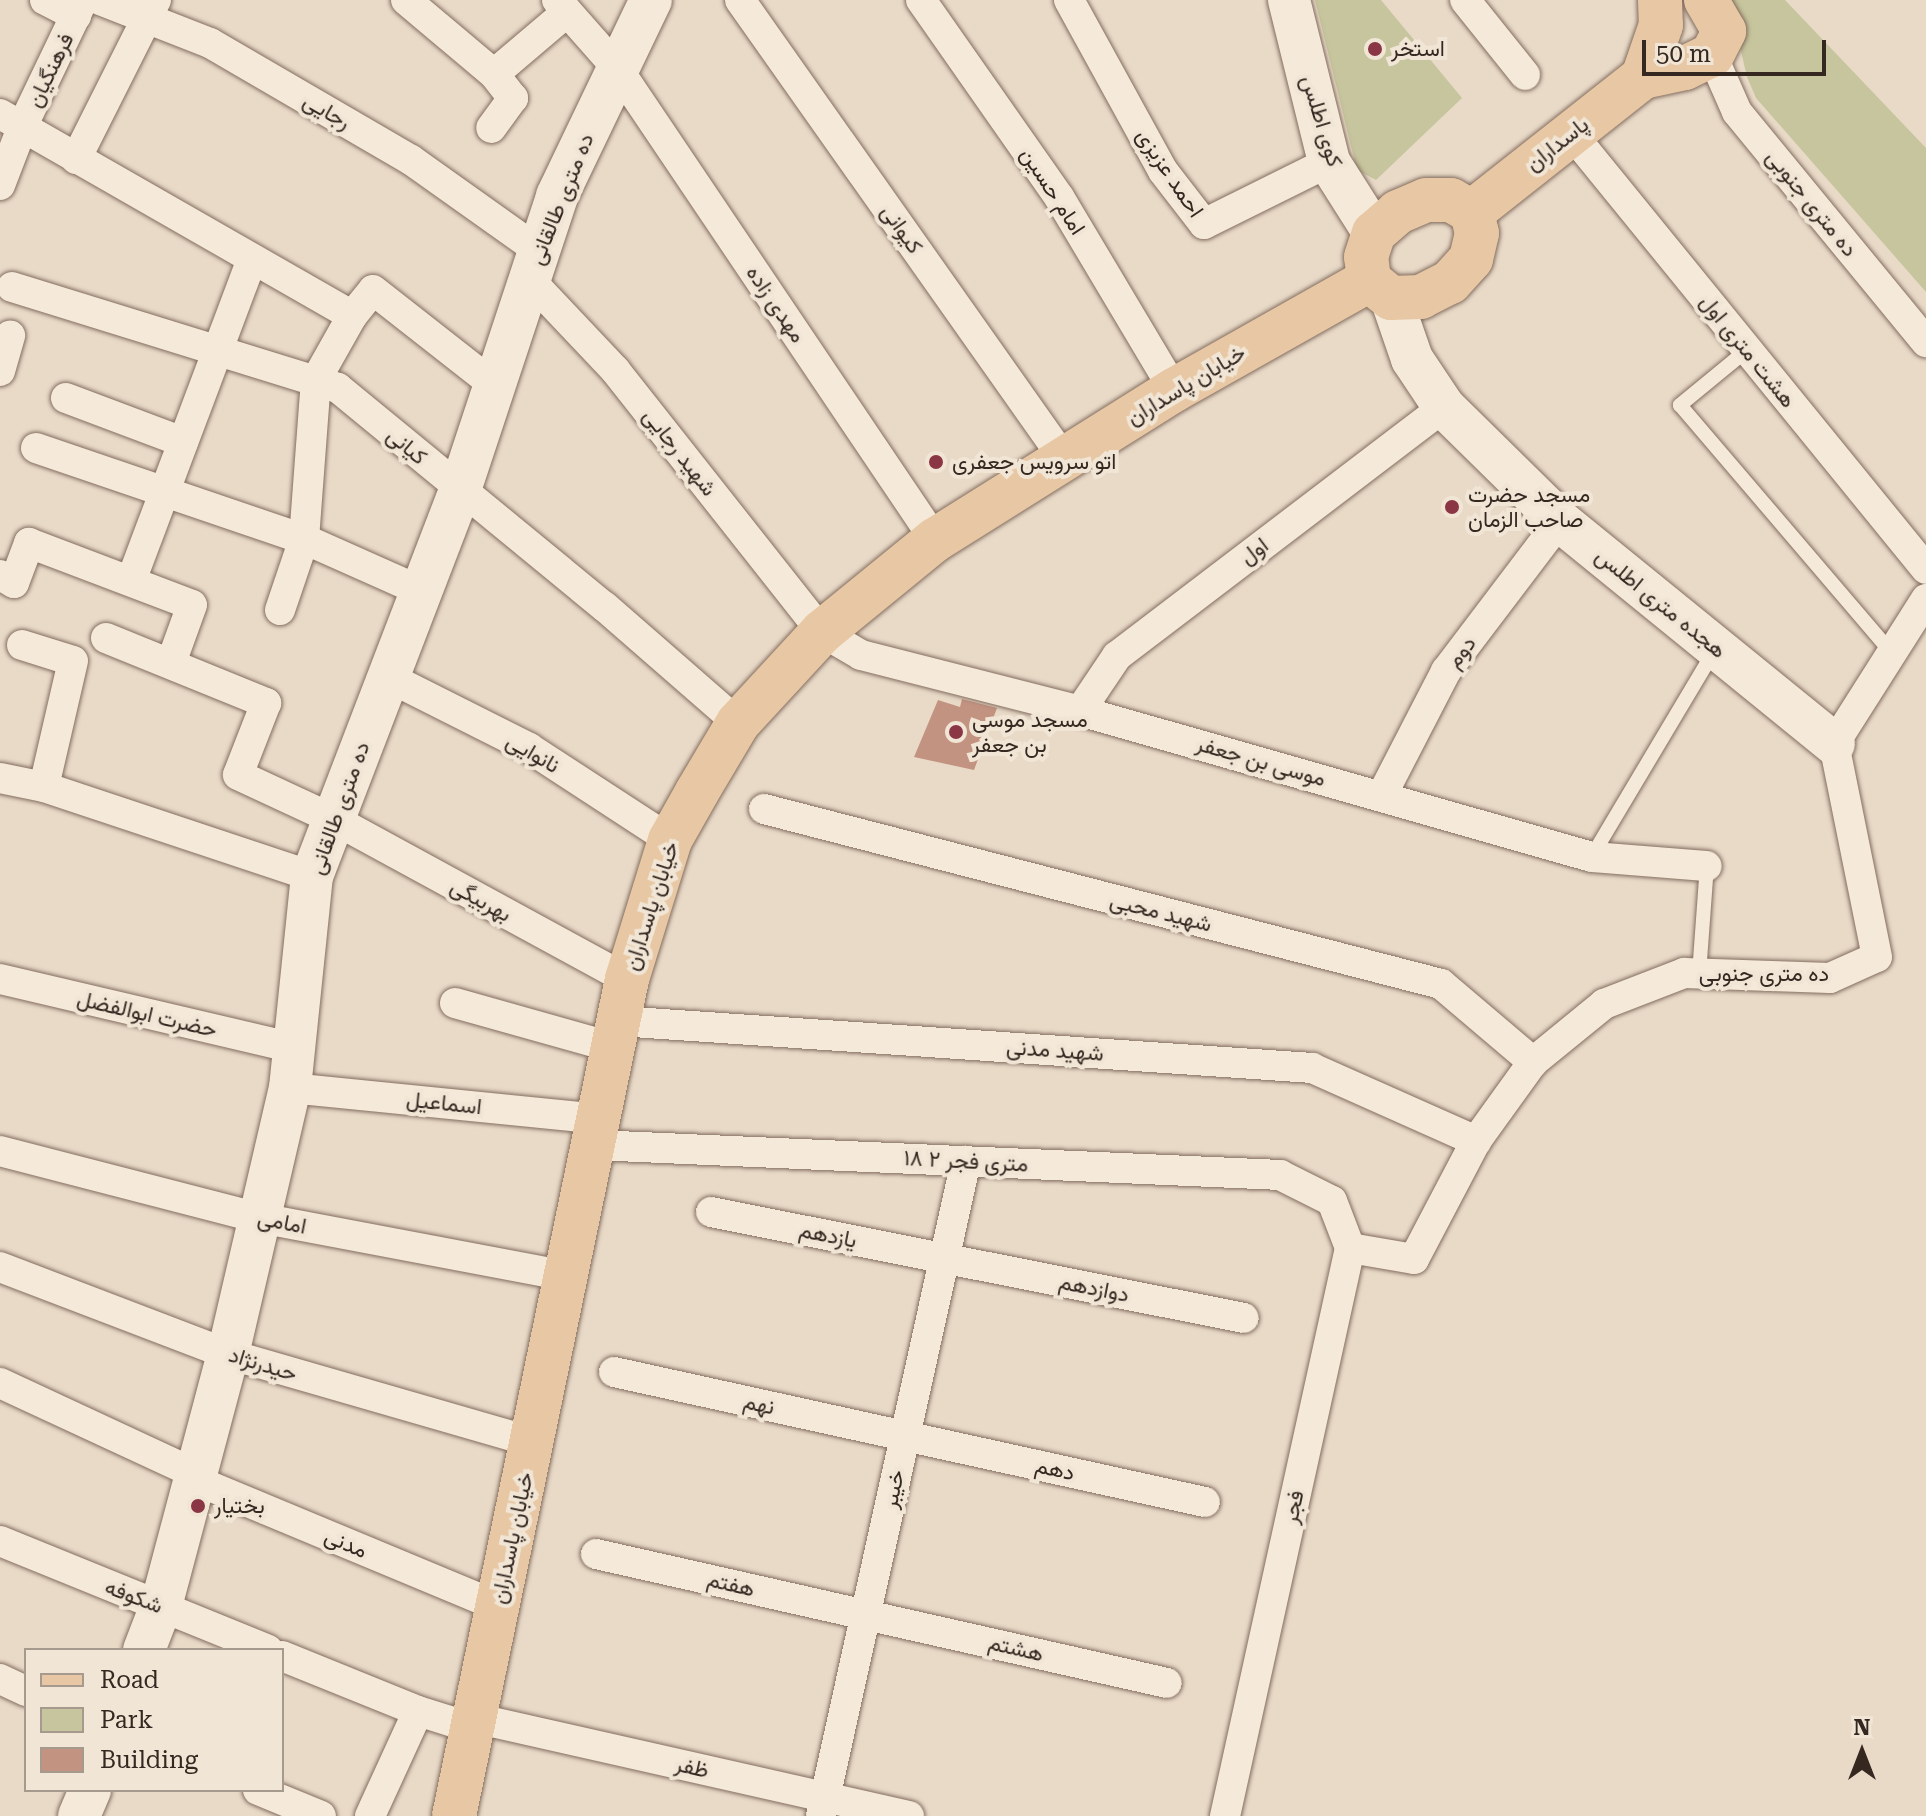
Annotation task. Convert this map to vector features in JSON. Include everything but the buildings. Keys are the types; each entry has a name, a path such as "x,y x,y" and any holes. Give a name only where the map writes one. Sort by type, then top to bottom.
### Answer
{"main road":[{"path":"1643,77 1661,25 1660,0"},
{"path":"1706,0 1724,31 1712,55"},
{"name":"پاسداران","path":"1472,212 1643,77 1685,68 1712,55"},
{"path":"1426,200 1451,200 1472,212 1477,233 1471,259 1450,282 1421,297 1380,289 1366,257 1374,233 1398,212 1426,200"},
{"name":"خیابان پاسداران","path":"454,1816 619,1016 670,840 738,723 822,632 935,540 1174,390 1380,289"}],"street":[{"name":"رجایی","path":"45,0 152,9 411,160 534,265"},
{"path":"406,0 494,74 513,98 491,128"},
{"name":"ده متری طالقانی","path":"145,1648 161,1606 228,1354 260,1218 292,1068 312,876 460,490 557,196 651,0"},
{"name":"کیوانی","path":"740,0 1064,459"},
{"name":"امام حسین","path":"921,0 1059,197 1174,390"},
{"name":"احمد عزیزی","path":"1069,0 1163,171 1204,224 1329,162"},
{"name":"کوی اطلس","path":"1289,0 1329,162 1374,233"},
{"path":"1465,0 1525,75"},
{"name":"فرهنگیان","path":"0,185 11,119 86,5"},
{"path":"494,74 562,6"},
{"name":"مهدی زاده","path":"562,6 617,68 935,540"},
{"path":"76,159 152,9"},
{"name":"ده متری جنوبی","path":"1712,55 1737,112 1926,342"},
{"path":"11,119 352,316"},
{"name":"هشت متری اول","path":"1571,133 1926,569"},
{"path":"131,581 252,259"},
{"name":"شهید رجایی","path":"534,265 822,632"},
{"name":"کیانی","path":"12,287 338,388 605,607 738,723"},
{"name":"هجده متری اطلس","path":"1380,289 1412,359 1444,407 1560,521 1834,744"},
{"path":"280,610 304,539 316,380 352,316 373,290 494,385"},
{"path":"0,371 10,335"},
{"path":"66,398 183,442"},
{"name":"اول","path":"1080,711 1117,656 1444,407"},
{"path":"36,448 304,539 421,591"},
{"name":"دوم","path":"1382,795 1446,671 1560,521"},
{"path":"0,575 14,583 29,543 192,605 171,663 106,638"},
{"path":"1834,744 1926,599"},
{"name":"موسی بن جعفر","path":"822,632 861,655 1080,711 1592,857 1707,866"},
{"path":"22,645 73,661 44,787"},
{"name":"بهربیگی","path":"171,663 266,703 238,775 335,820 619,1016"},
{"name":"نانوایی","path":"388,677 529,748 670,840"},
{"name":"ده متری جنوبی","path":"1350,1248 1414,1259 1476,1141 1533,1062 1604,1004 1684,973 1830,978 1877,957 1834,744"},
{"path":"0,778 44,787 312,876"},
{"name":"شهید محبی","path":"764,809 1441,984 1533,1062"},
{"name":"حضرت ابوالفضل","path":"0,979 292,1068"},
{"path":"455,1003 619,1016"},
{"name":"شهید مدنی","path":"619,1016 1312,1068 1476,1141"},
{"name":"اسماعیل","path":"292,1068 596,1132"},
{"name":"۱۸ متری فجر ۲","path":"596,1132 966,1161 1280,1175 1332,1201 1350,1248"},
{"name":"امامی","path":"0,1151 260,1218 567,1276"},
{"name":"خیبر","path":"823,1807 966,1161"},
{"name":"یازدهم","path":"711,1212 945,1259"},
{"name":"فجر","path":"1225,1816 1350,1248"},
{"name":"دوازدهم","path":"945,1259 1244,1318"},
{"name":"حیدرنژاد","path":"0,1267 228,1354 532,1442"},
{"name":"نهم","path":"614,1372 905,1436"},
{"name":"مدنی","path":"0,1383 195,1477 498,1606"},
{"name":"دهم","path":"905,1436 1205,1502"},
{"name":"شکوفه","path":"0,1541 263,1648"},
{"name":"هفتم","path":"596,1554 866,1614"},
{"name":"هشتم","path":"866,1614 1167,1683"},
{"path":"284,1657 418,1711 473,1723"},
{"path":"0,1679 24,1690"},
{"path":"370,1816 418,1711"},
{"name":"ظفر","path":"473,1723 823,1807 909,1816"},
{"path":"79,1816 89,1792"},
{"path":"263,1792 321,1816"}],"lane":[{"path":"1747,350 1680,405 1892,653"},
{"path":"1592,857 1716,648"},
{"path":"1699,974 1707,866"}],"green space":[{"name":"استخر","path":"1315,0 1381,0 1462,98 1376,180 1357,170"},
{"path":"1729,0 1785,0 1926,148 1926,292 1756,98 1747,77"}],"place":[{"name":"استخر","path":"1375,49"},
{"name":"اتو سرویس جعفری","path":"936,462"},
{"name":"مسجد حضرت صاحب الزمان","path":"1452,507"},
{"name":"مسجد موسی بن جعفر","path":"956,732"},
{"name":"بختیار","path":"198,1506"}]}
